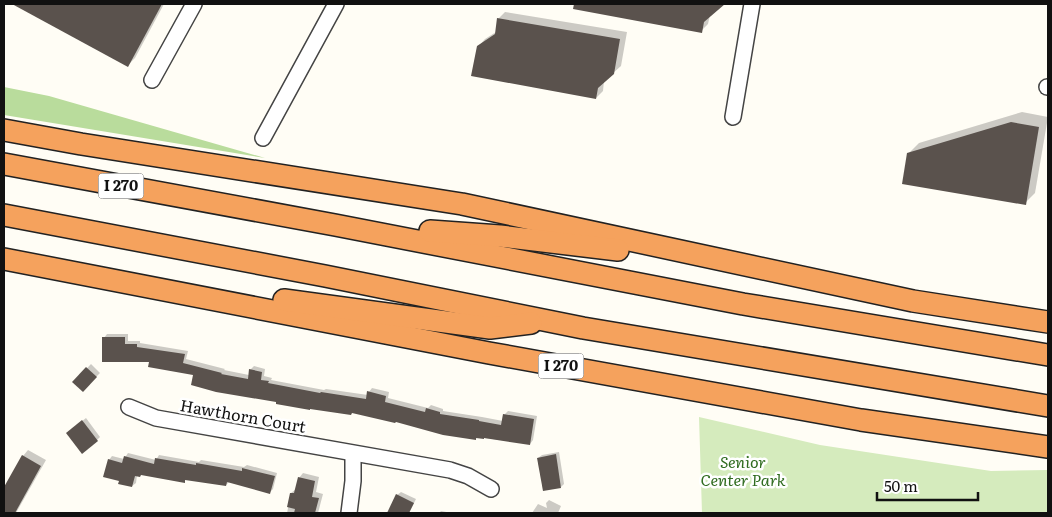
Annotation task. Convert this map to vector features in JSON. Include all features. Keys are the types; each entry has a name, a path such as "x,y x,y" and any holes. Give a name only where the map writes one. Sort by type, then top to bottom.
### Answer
{"highway":[{"name":"I 270","path":"4,130 81,144 462,204 913,301 1048,322"},
{"name":"I 270","path":"4,164 335,225 743,304 1048,354"},
{"path":"4,215 326,276 584,328 1048,406"},
{"path":"335,225 500,236 742,265"},
{"name":"I 270","path":"4,258 508,357 861,420 1048,447"},
{"path":"76,273 490,328 552,321"}],"street":[{"path":"152,80 194,4"},
{"path":"264,138 336,4"},
{"path":"733,117 752,4"},
{"name":"Hawthorn Court","path":"129,408 156,418 450,470 468,476 492,489"},
{"path":"349,513 353,481 353,454"}],"green space":[{"path":"4,87 49,96 265,158 4,115"},
{"name":"Senior Center Park","path":"699,417 820,445 991,471 1048,470 1048,513 702,513"}],"building":[{"path":"12,4 162,4 128,67"},
{"path":"574,4 725,4 704,22 702,33 573,9"},
{"path":"497,18 620,39 614,74 598,88 596,99 471,76 477,46 495,34"},
{"path":"1011,122 1039,127 1026,205 902,184 907,153"},
{"path":"102,337 125,337 125,344 137,344 137,347 185,354 183,363 221,374 248,379 249,369 262,372 261,380 269,381 268,383 320,393 366,399 367,391 386,396 385,402 425,412 426,408 440,412 440,414 501,425 503,414 534,419 530,445 484,438 476,438 476,440 443,435 396,422 352,413 351,415 310,410 216,392 191,385 193,375 148,367 149,362 102,362"},
{"path":"86,367 97,377 83,392 72,382"},
{"path":"82,420 98,441 82,454 66,433"},
{"path":"556,454 561,488 543,491 537,458"},
{"path":"22,455 41,466 15,513 4,513 4,487"},
{"path":"124,456 154,464 155,458 242,471 242,468 275,476 270,494 227,482 226,486 185,480 185,483 141,475 140,477 135,476 132,487 118,484 119,481 103,477 108,459 122,463"},
{"path":"298,477 315,481 312,497 319,498 315,513 294,513 295,509 287,507 290,493 294,493"},
{"path":"396,494 414,503 409,513 387,513"}]}
